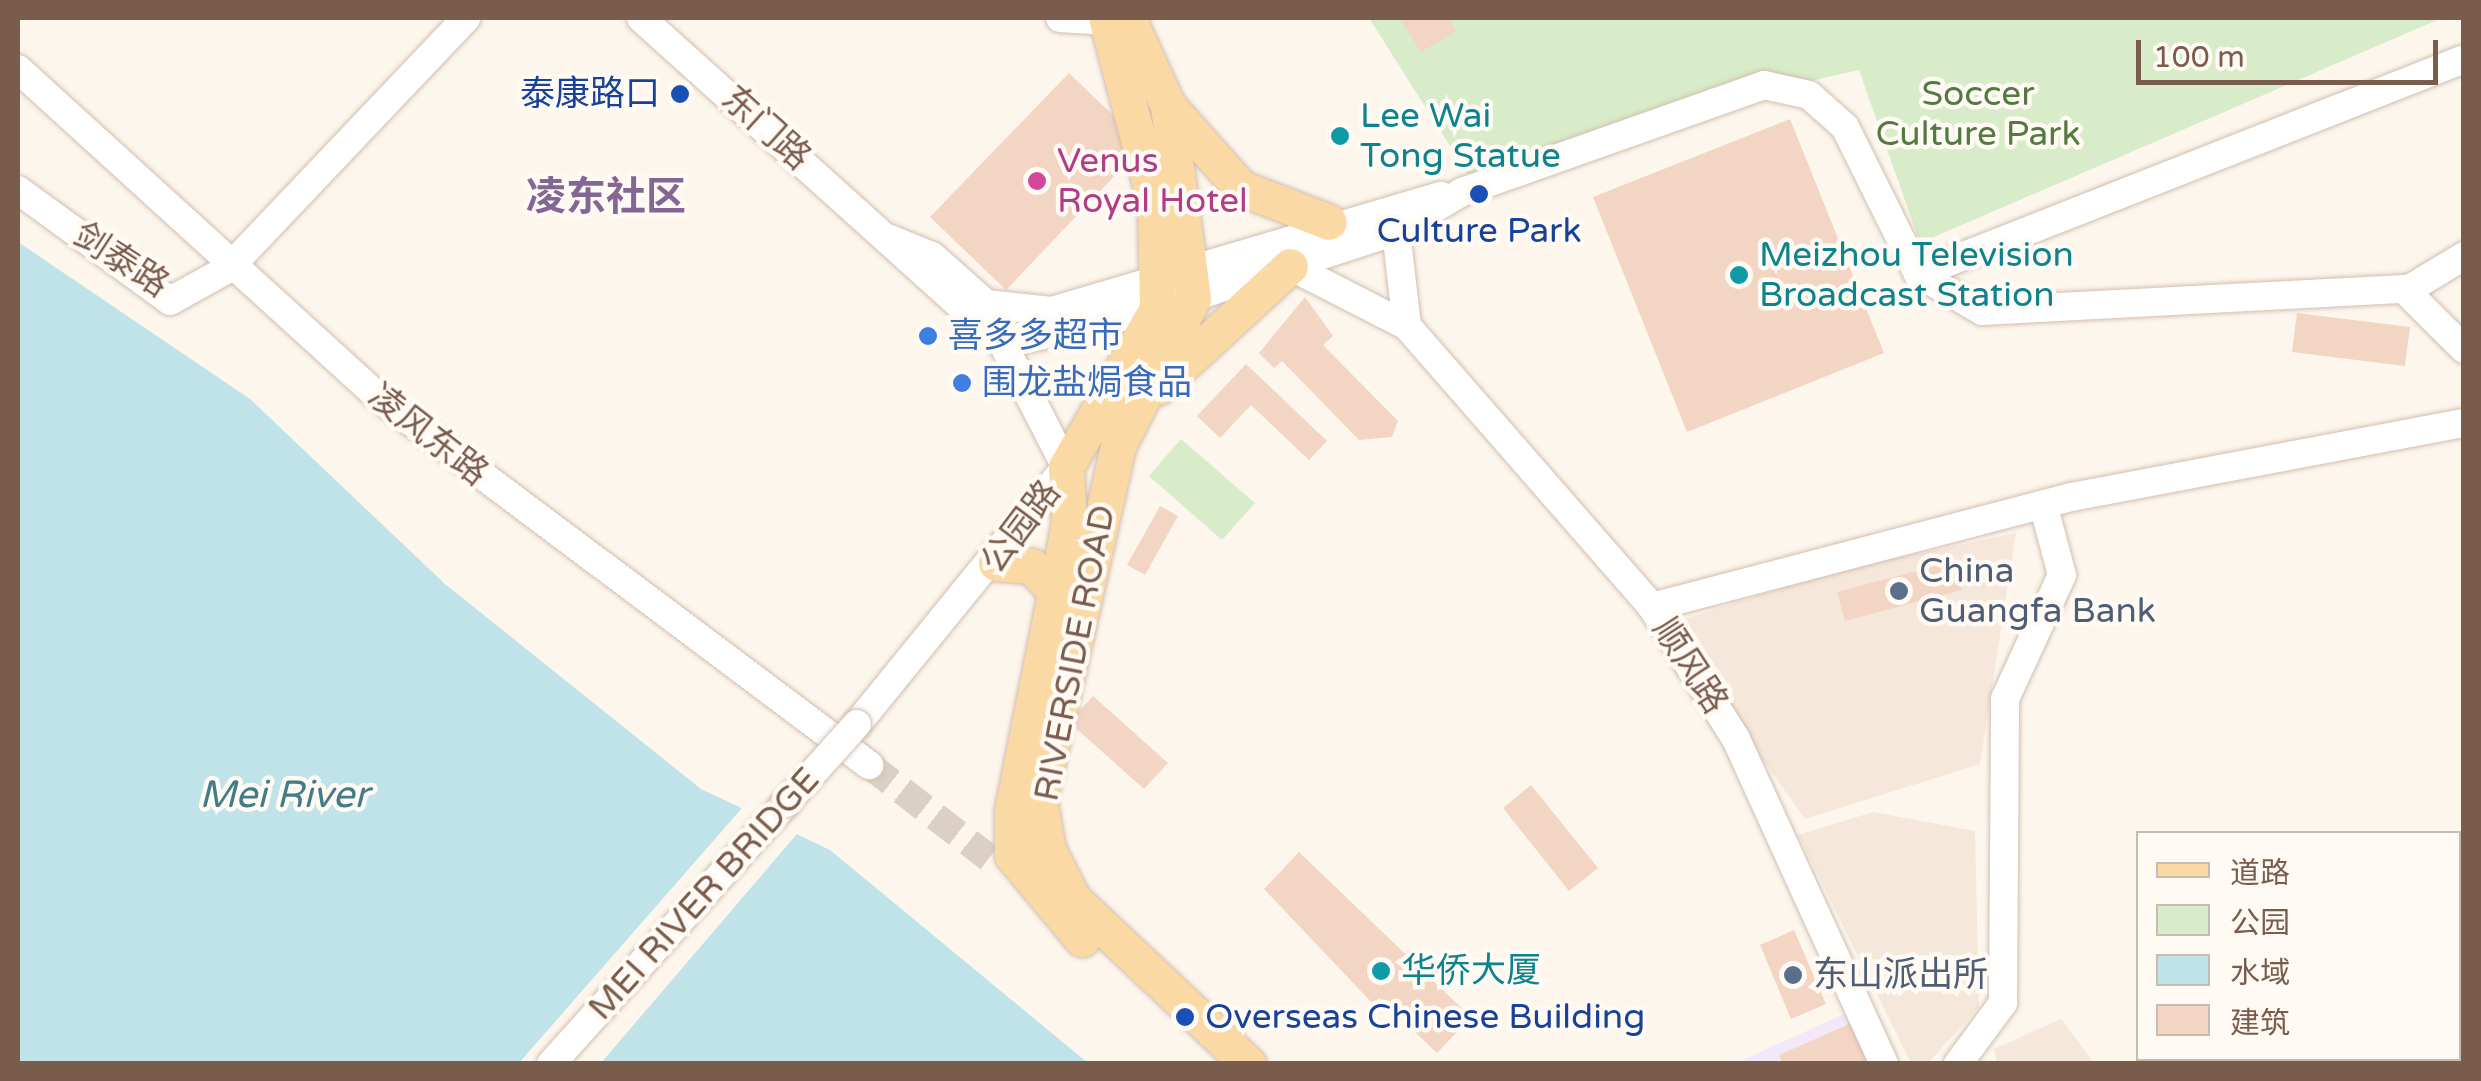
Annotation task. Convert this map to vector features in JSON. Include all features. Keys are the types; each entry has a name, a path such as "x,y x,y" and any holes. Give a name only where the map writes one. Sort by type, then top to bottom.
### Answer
{"main road":[{"path":"1118,20 1168,106 1241,188 1329,222"},
{"path":"1118,20 1174,288"},
{"path":"1168,106 1174,288"},
{"path":"1142,401 1290,266"},
{"name":"RIVERSIDE ROAD","path":"1174,288 1142,401 1118,446 1038,798 1048,850 1073,899 1248,1064"},
{"name":"公园路","path":"1066,467 1174,288"},
{"name":"RIVERSIDE ROAD","path":"1001,856 1070,524 1066,467"},
{"path":"996,564 1032,566 1056,593"},
{"path":"1001,856 1212,1064"}],"street":[{"path":"228,269 466,18"},
{"name":"东门路","path":"642,18 890,239 919,277 1004,344"},
{"path":"1060,18 1118,20"},
{"path":"1918,274 2464,59"},
{"name":"凌风东路","path":"18,69 228,269 498,490 869,764"},
{"path":"1066,467 1004,344 1174,288 1329,222 1462,192 1764,85 1809,95 1844,127 1918,274 1982,311 2406,291 2464,256"},
{"name":"剑泰路","path":"18,190 170,301 228,269"},
{"path":"1174,288 1290,266 1396,231 1462,192"},
{"path":"1396,231 1407,326"},
{"name":"东门路","path":"890,239 932,256 986,304 1015,313 1174,288"},
{"name":"顺风路","path":"1290,266 1407,326 1652,607 1736,739 1884,1064"},
{"path":"2406,291 2464,348"},
{"path":"1652,607 2043,504 2464,423"},
{"name":"公园路","path":"858,724 996,564 1066,467"},
{"path":"1958,1064 2002,1003 2005,700 2062,575 2043,504"},
{"name":"MEI RIVER BRIDGE","path":"551,1064 858,724"},
{"path":"1001,856 1048,850"},
{"path":"2375,1064 2415,1061"}],"shaded area":[{"path":"2016,533 1980,764 1805,819 1666,625 1838,570"},
{"path":"1873,812 1975,831 1979,1007 1928,1063 1911,1063 1798,835"},
{"path":"1846,1013 1870,1064 1734,1064"},
{"path":"2061,1019 2094,1063 1997,1063 1994,1049"}],"green space":[{"name":"Soccer Culture Park","path":"1369,18 2442,18 1920,243 1859,70 1713,103 1476,187"},
{"path":"1181,439 1255,503 1222,540 1149,476"}],"water":[{"name":"Mei River","path":"18,242 250,399 445,584 701,789 830,850 1088,1063 18,1063"}],"pier":[{"path":"749,800 802,828 601,1063 519,1063"}],"building":[{"path":"1399,18 1447,18 1456,31 1421,52"},
{"name":"Venus Royal Hotel","path":"1069,73 1144,145 1006,290 930,217"},
{"name":"Meizhou Television Broadcast Station","path":"1790,119 1884,353 1687,432 1593,197"},
{"path":"1305,297 1333,336 1323,345 1398,421 1392,437 1359,440 1282,361 1274,368 1259,353"},
{"path":"2297,313 2410,327 2405,366 2292,352"},
{"path":"1246,364 1327,441 1309,460 1251,405 1220,438 1197,416"},
{"path":"1160,506 1178,516 1145,575 1127,565"},
{"name":"China Guangfa Bank","path":"1954,561 1962,590 1845,621 1837,592"},
{"path":"1093,696 1168,763 1144,789 1069,722"},
{"path":"1531,785 1598,868 1569,891 1503,808"},
{"name":"华侨大厦","path":"1299,852 1471,1017 1437,1053 1379,998 1374,1005 1264,889"},
{"name":"东山派出所","path":"1794,930 1826,1004 1791,1019 1760,945"},
{"path":"1854,1022 1873,1064 1783,1064 1779,1055"}],"tunnel":[{"path":"869,765 989,858"}],"place":[{"name":"泰康路口","path":"680,94"},
{"name":"Lee Wai Tong Statue","path":"1340,136"},
{"name":"Venus Royal Hotel","path":"1037,181"},
{"name":"Culture Park","path":"1479,194"},
{"name":"Meizhou Television Broadcast Station","path":"1739,275"},
{"name":"喜多多超市","path":"928,336"},
{"name":"围龙盐焗食品","path":"962,383"},
{"name":"China Guangfa Bank","path":"1899,591"},
{"name":"华侨大厦","path":"1381,971"},
{"name":"东山派出所","path":"1793,975"},
{"name":"Overseas Chinese Building","path":"1185,1017"}],"district":[{"name":"凌东社区","path":"606,197"}]}
